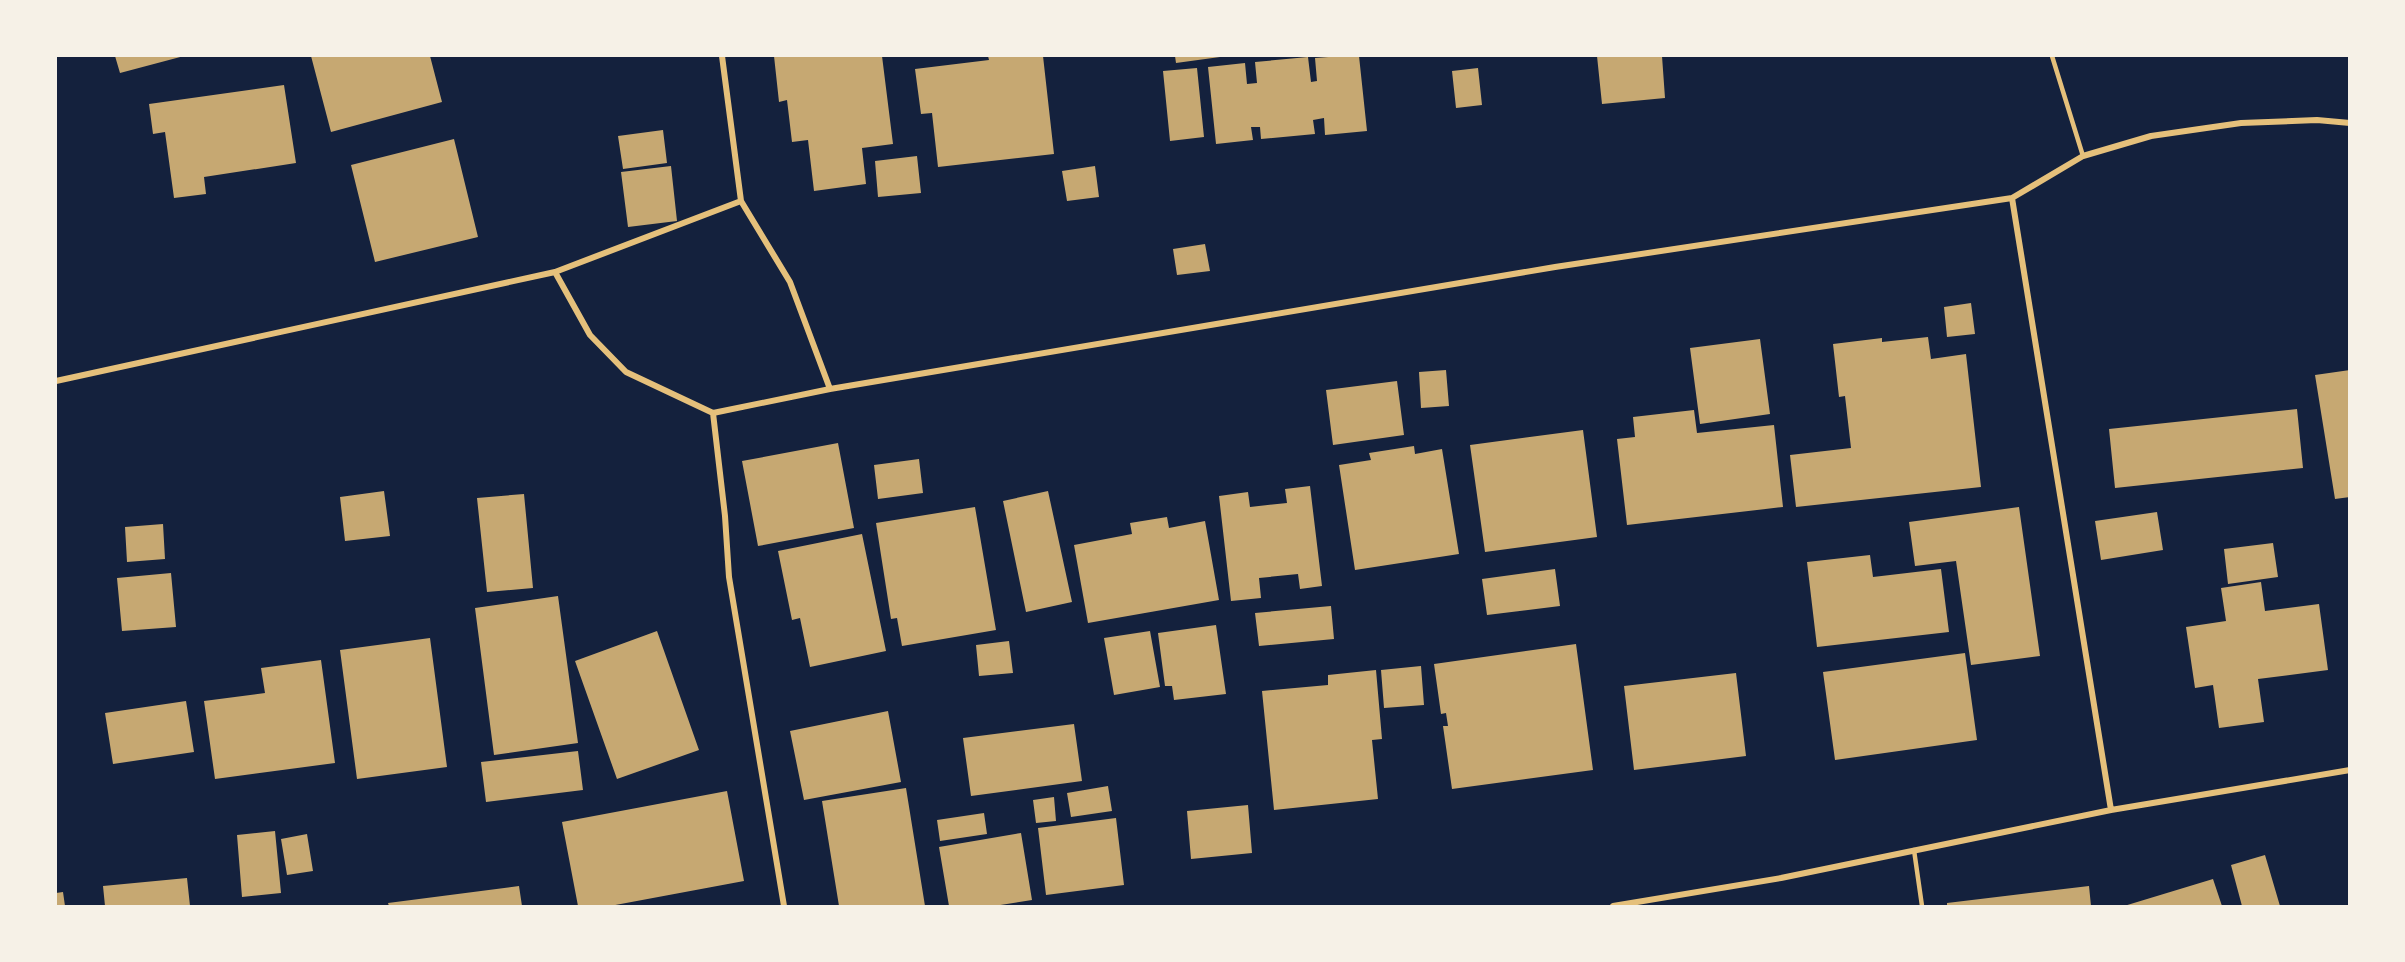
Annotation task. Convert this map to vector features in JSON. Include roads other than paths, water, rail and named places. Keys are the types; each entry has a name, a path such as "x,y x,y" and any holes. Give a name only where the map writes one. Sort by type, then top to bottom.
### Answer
{"street":[{"path":"722,56 741,201 790,282 830,389"},
{"path":"555,272 590,335 626,372 713,413 830,389 1555,267 2012,198 2083,156 2151,136 2241,123 2317,120 2349,123"},
{"path":"2012,198 2111,810"},
{"path":"56,381 555,272 741,201"},
{"path":"713,413 725,516 729,577 784,906"},
{"path":"1613,906 1781,878 2111,810 2349,770"}],"lane":[{"path":"2052,56 2083,156"},
{"path":"1914,850 1922,906"}]}
